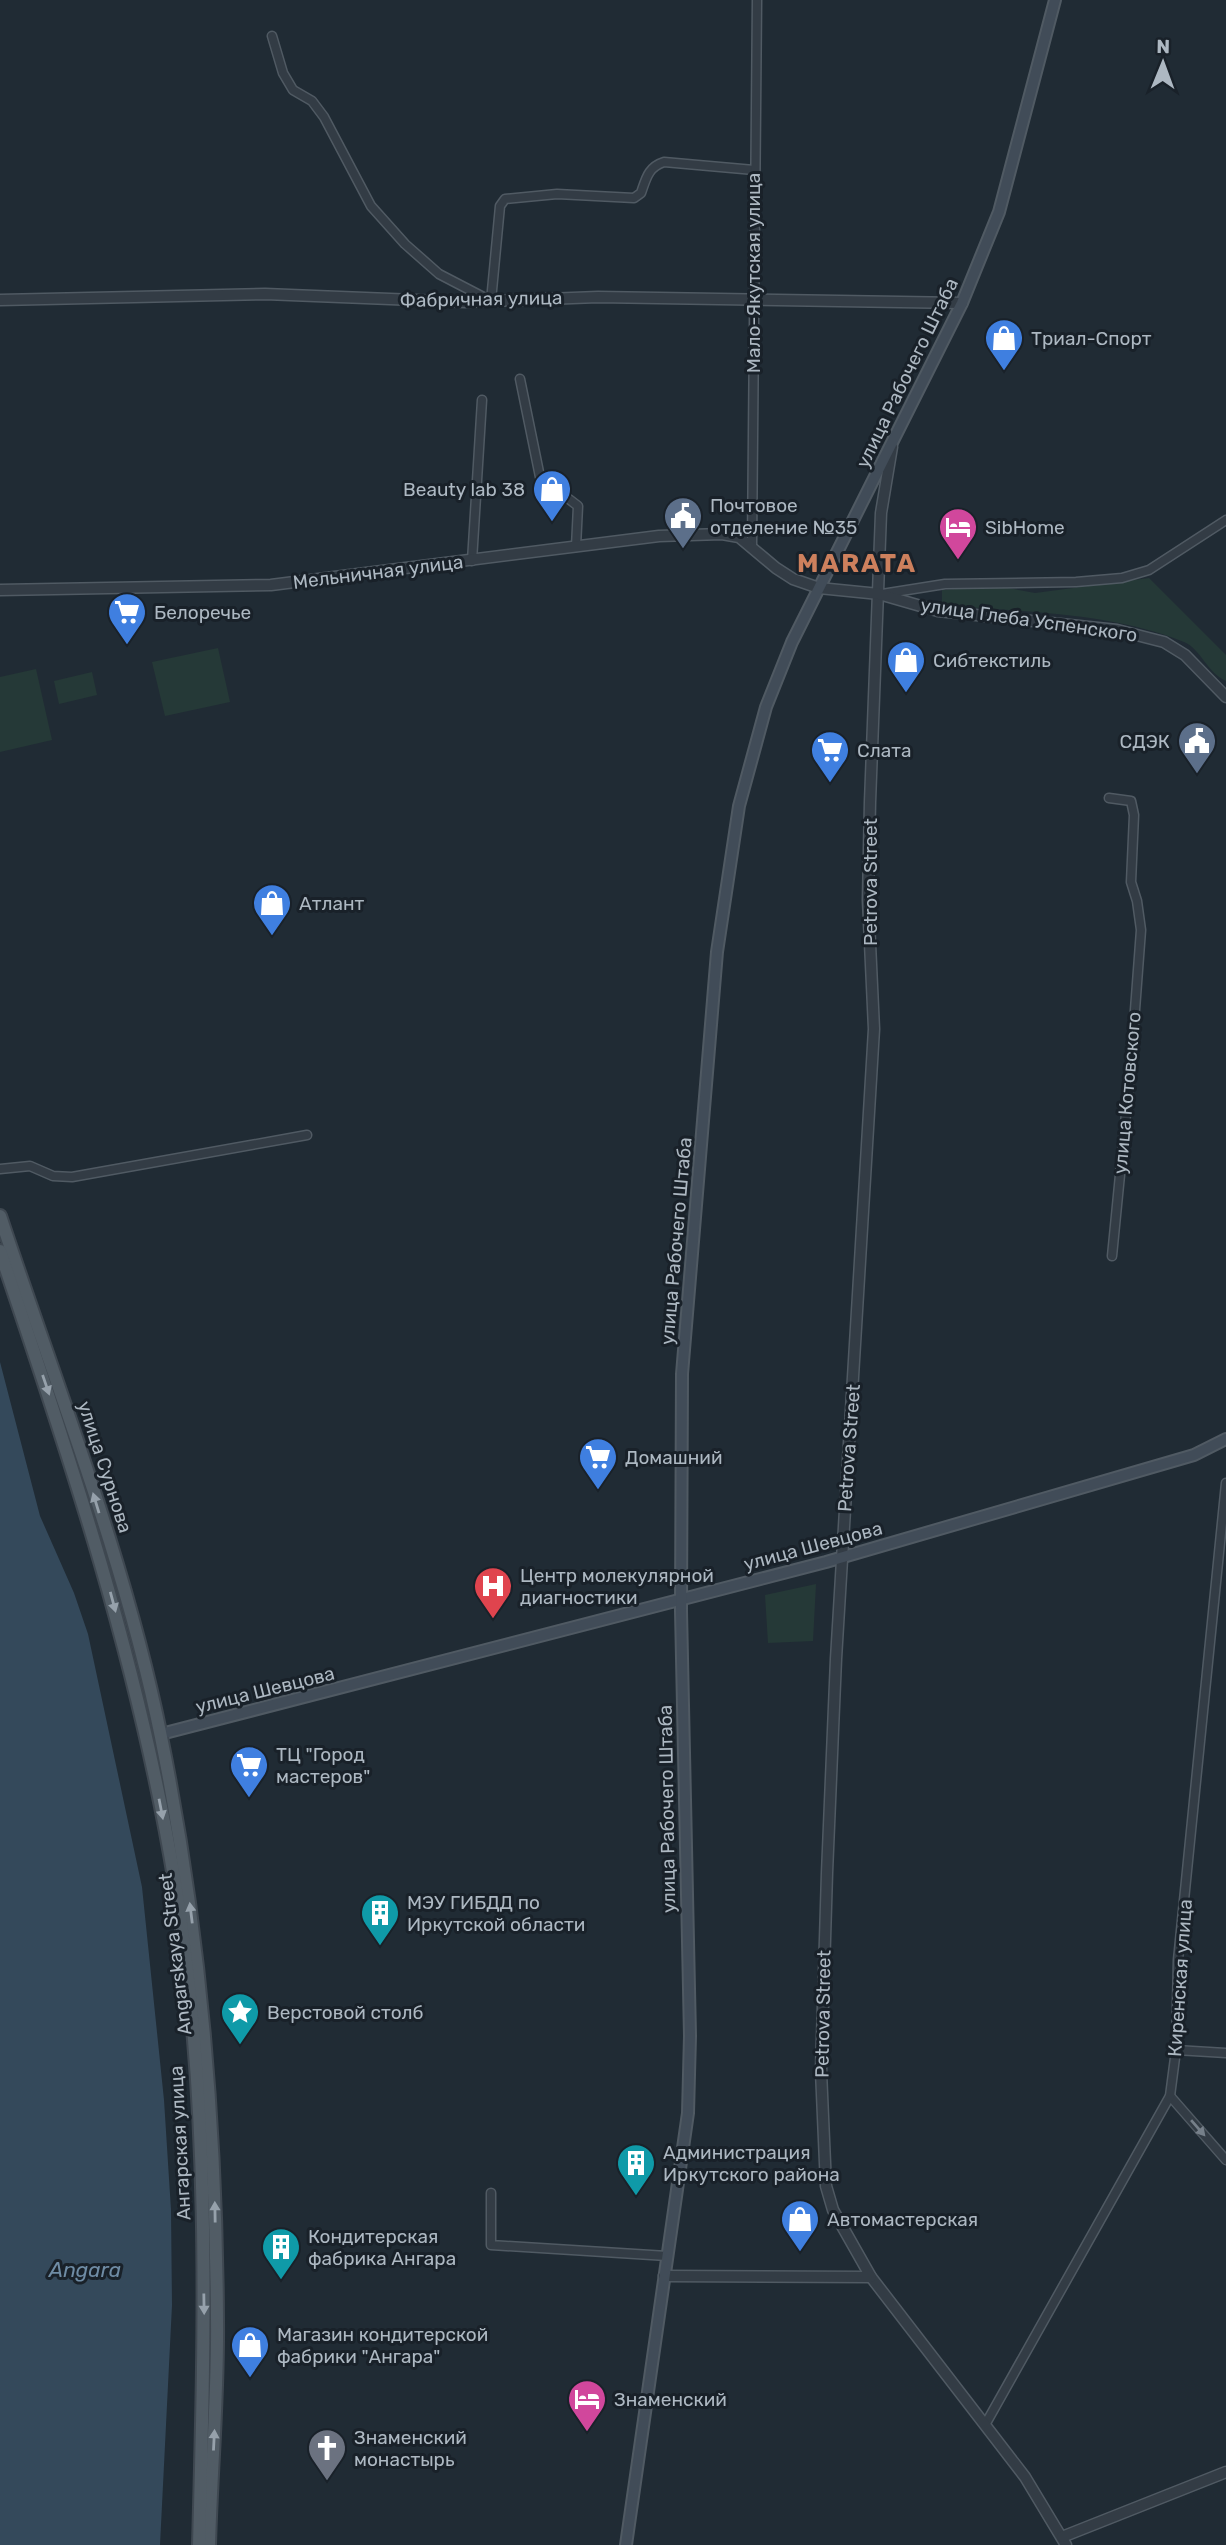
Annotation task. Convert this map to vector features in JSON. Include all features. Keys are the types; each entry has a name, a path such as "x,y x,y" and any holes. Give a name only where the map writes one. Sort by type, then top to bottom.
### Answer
{"main road":[{"name":"улица Рабочего Штаба","path":"626,2545 688,2113 690,2036 681,1598 682,1374 718,951 739,806 766,707 792,642 962,303 999,212 1055,0"},
{"name":"улица Сурнова","path":"0,1216 70,1418 122,1585 160,1734"},
{"name":"улица Сурнова","path":"0,1251 74,1470 111,1592 148,1742"},
{"name":"улица Шевцова","path":"160,1734 842,1558 1194,1455 1226,1439"},
{"name":"Angarskaya Street","path":"160,1734 187,1878 205,2042 214,2166 217,2322 209,2545"},
{"name":"Ангарская улица","path":"148,1742 175,1884 186,1965 203,2168 205,2339 200,2545"}],"street":[{"name":"Мало-Якутская улица","path":"751,545 757,0"},
{"path":"272,36 283,74 293,90 312,101 324,117 371,206 405,244 439,274 491,301 500,206 505,199 557,194 634,198 641,193 654,165 664,162 754,170"},
{"name":"Фабричная улица","path":"0,300 265,294 387,300 491,301 598,297 962,303"},
{"path":"520,379 540,477 578,506 576,547"},
{"path":"472,561 482,400"},
{"name":"Petrova Street","path":"892,445 881,513 868,900 874,1029 842,1558 825,1921 822,2143 826,2186 833,2210 871,2277 1025,2477 1064,2541"},
{"name":"улица Глеба Успенского","path":"880,594 945,584 1076,582 1122,578 1149,570 1226,520"},
{"name":"Мельничная улица","path":"0,590 271,585 659,536 722,534 739,537 751,545"},
{"path":"751,545 763,559 793,579 819,588 880,594"},
{"name":"улица Глеба Успенского","path":"880,594 938,611 1117,629 1164,642 1185,655 1226,697"},
{"name":"улица Котовского","path":"1109,798 1131,801 1134,815 1131,882 1141,930 1112,1256"},
{"path":"0,1169 30,1166 53,1176 72,1177 307,1135"},
{"name":"Киренская улица","path":"985,2426 1170,2096 1175,2050 1178,1960 1226,1483"},
{"path":"1175,2050 1226,2053"},
{"path":"1170,2096 1226,2160"},
{"path":"491,2193 491,2245 667,2256"},
{"path":"664,2276 871,2277"},
{"path":"1064,2541 1226,2472"}],"green space":[{"path":"1149,578 1226,655 1226,681 1214,673 1190,645 1156,632 1065,615 942,605 942,590 997,586 1035,593"},
{"path":"218,648 230,702 165,716 152,662"},
{"path":"36,669 52,740 0,752 0,677"},
{"path":"92,672 97,695 59,704 54,681"},
{"path":"816,1584 813,1641 768,1643 765,1595"}],"water":[{"name":"Angara","path":"0,1362 40,1516 74,1593 88,1634 142,1887 164,2100 171,2210 172,2305 160,2545 0,2545"}],"place":[{"name":"Триал-Спорт","path":"1004,372"},
{"name":"Beauty lab 38","path":"552,523"},
{"name":"Почтовое отделение №35","path":"683,550"},
{"name":"SibHome","path":"958,561"},
{"name":"Белоречье","path":"127,646"},
{"name":"Сибтекстиль","path":"906,694"},
{"name":"СДЭК","path":"1197,775"},
{"name":"Слата","path":"830,784"},
{"name":"Атлант","path":"272,937"},
{"name":"Домашний","path":"598,1491"},
{"name":"Центр молекулярной диагностики","path":"493,1620"},
{"name":"ТЦ \"Город мастеров\"","path":"249,1799"},
{"name":"МЭУ ГИБДД по Иркутской области","path":"380,1947"},
{"name":"Верстовой столб","path":"240,2046"},
{"name":"Администрация Иркутского района","path":"636,2197"},
{"name":"Автомастерская","path":"800,2253"},
{"name":"Кондитерская фабрика Ангара","path":"281,2281"},
{"name":"Магазин кондитерской фабрики \"Ангара\"","path":"250,2379"},
{"name":"Знаменский","path":"587,2433"},
{"name":"Знаменский монастырь","path":"327,2482"}],"district":[{"name":"MARATA","path":"857,563"}]}
